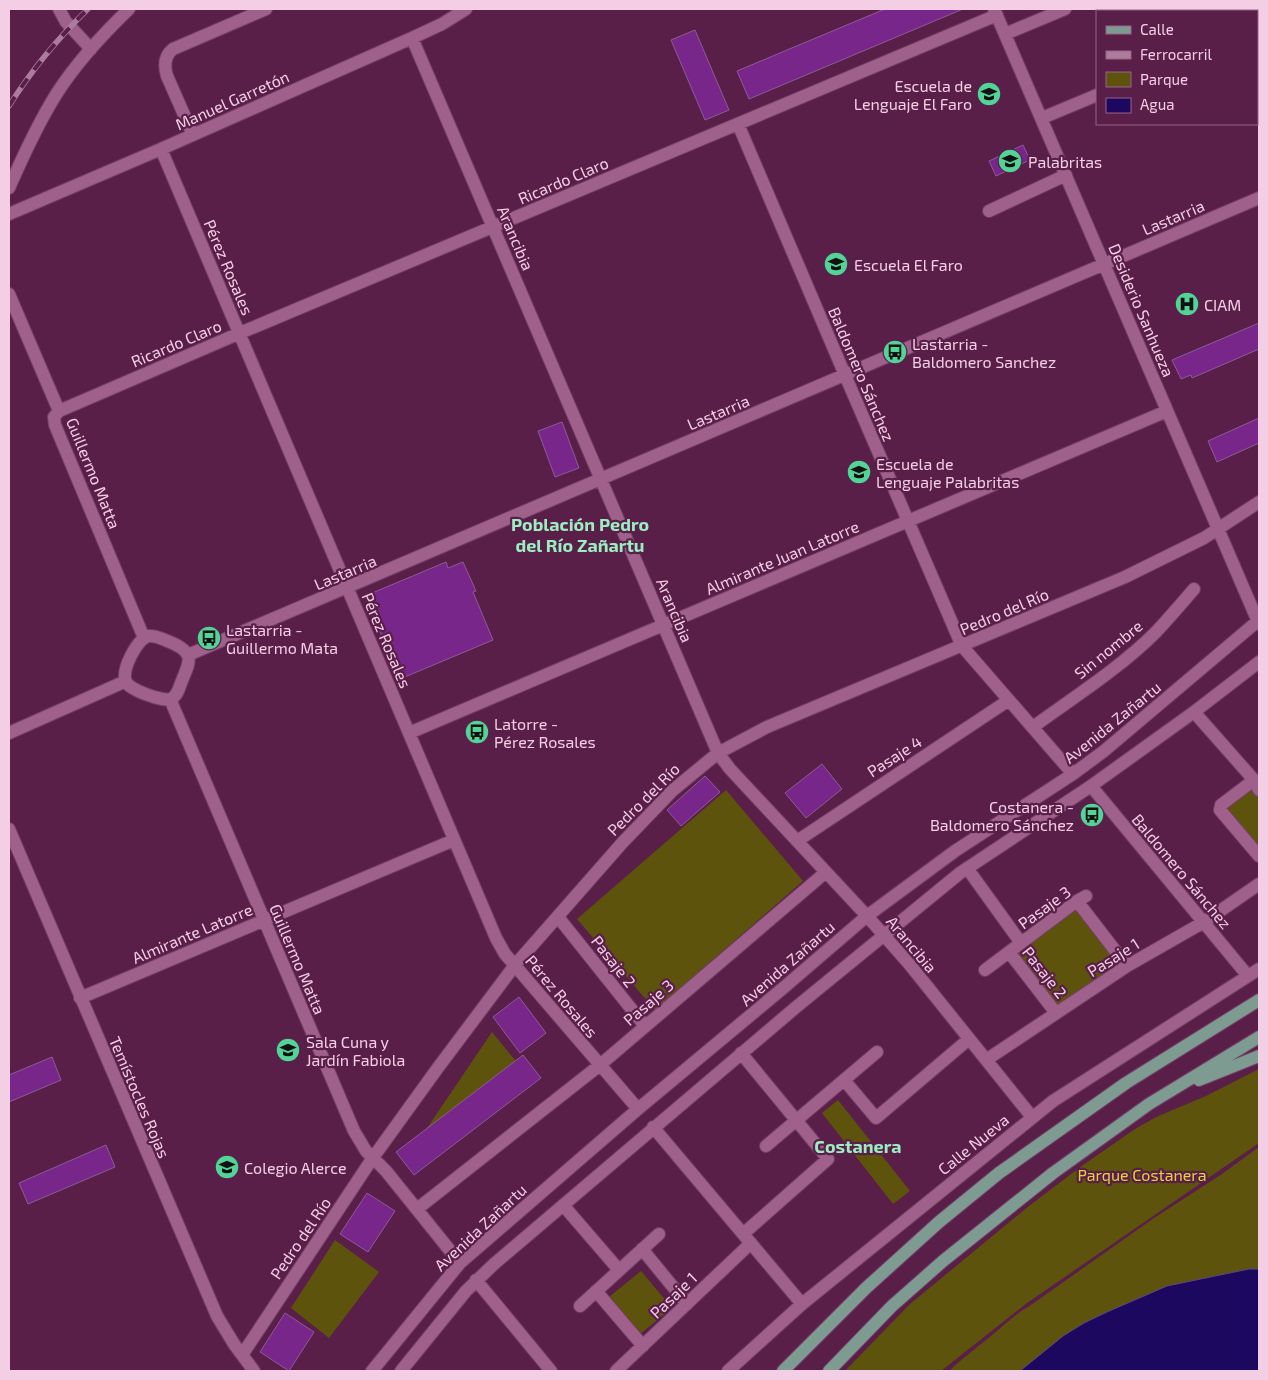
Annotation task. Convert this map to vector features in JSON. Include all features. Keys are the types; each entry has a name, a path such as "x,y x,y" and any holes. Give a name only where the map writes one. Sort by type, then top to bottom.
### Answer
{"main road":[{"path":"782,1371 830,1322 888,1268 999,1173 1126,1083 1259,1000"},
{"path":"829,1371 892,1306 964,1244 1053,1173 1105,1134 1167,1093 1259,1037"},
{"path":"1167,1093 1259,1056"}],"street":[{"path":"59,9 66,22 91,49"},
{"path":"9,188 32,139 57,93 91,49 129,9"},
{"path":"193,135 167,76 165,66 168,55 173,49 266,9"},
{"path":"1005,34 1065,9"},
{"name":"Manuel Garretón","path":"9,214 412,38 457,11"},
{"name":"Desiderio Sanhueza","path":"996,12 1259,622"},
{"name":"Ricardo Claro","path":"59,411 738,124 996,12"},
{"name":"Arancibia","path":"412,38 718,753 730,769 910,965 1032,1117"},
{"path":"1042,118 1096,95"},
{"name":"Baldomero Sánchez","path":"738,124 962,646 1074,774"},
{"name":"Pérez Rosales","path":"161,149 496,938 505,954 638,1109"},
{"path":"989,211 1066,175"},
{"name":"Lastarria","path":"188,656 1259,198"},
{"name":"Guillermo Matta","path":"9,294 59,411 54,417 55,425 144,638"},
{"name":"Almirante Juan Latorre","path":"408,733 1168,411"},
{"name":"Pedro del Río","path":"242,1355 372,1159 515,965 650,813 690,775 718,753 767,727 1125,577 1178,552 1259,502"},
{"name":"Sin nombre","path":"1033,727 1142,644 1194,589"},
{"name":"Avenida Zañartu","path":"372,1371 460,1263 638,1109 867,916 955,851 1074,774 1134,728 1259,622"},
{"path":"156,636 182,647 188,656 188,666 177,693 170,699 160,699 133,688 126,681 125,673 135,647 144,638 156,636"},
{"path":"401,1371 476,1280 741,1053 967,868 1091,786 1194,712 1259,662"},
{"path":"9,733 126,681"},
{"name":"Guillermo Matta","path":"170,699 360,1143 372,1159 386,1171 460,1263"},
{"name":"Pasaje 4","path":"797,841 1009,700"},
{"path":"1194,712 1256,785 1221,804 1220,810 1259,856"},
{"name":"Baldomero Sánchez","path":"1091,786 1248,976"},
{"name":"Temístocles Rojas","path":"9,829 217,1316 228,1336 254,1371"},
{"name":"Almirante Latorre","path":"80,998 454,840"},
{"name":"Pasaje 3","path":"967,868 1021,943"},
{"name":"Pasaje 3","path":"417,1209 600,1065 826,872"},
{"name":"Pasaje 1","path":"986,1060 1127,966 1204,922 1259,884"},
{"name":"Pasaje 3","path":"985,970 1082,899 1127,966"},
{"name":"Pasaje 2","path":"558,917 645,1026"},
{"name":"Pasaje 2","path":"1009,952 1056,1013"},
{"name":"Calle Nueva","path":"728,1371 802,1304 1032,1117 1082,1081 1259,969"},
{"path":"844,1080 876,1118 969,1039"},
{"path":"766,1146 877,1052"},
{"path":"741,1053 796,1120"},
{"name":"Pasaje 1","path":"616,1371 687,1304 747,1239 828,1159 796,1120"},
{"path":"653,1127 802,1304"},
{"path":"563,1205 619,1270"},
{"path":"580,1306 659,1234"},
{"path":"642,1249 687,1304"},
{"path":"476,1280 551,1371"},
{"path":"596,1291 643,1346"}],"green space":[{"path":"1254,780 1259,790 1259,856 1221,805"},
{"path":"726,790 803,881 655,1010 577,919"},
{"path":"1077,901 1127,966 1056,1013 1009,952"},
{"path":"492,1032 519,1065 419,1140"},
{"name":"Parque Costanera","path":"1259,1069 1259,1143 1027,1303 941,1371 845,1371 910,1304 1029,1206 1083,1165 1135,1129 1156,1117 1206,1096"},
{"path":"838,1100 910,1191 893,1204 822,1113"},
{"path":"1259,1147 1259,1371 949,1371 1020,1312"},
{"path":"335,1240 379,1272 329,1338 291,1308"},
{"path":"641,1271 672,1308 639,1335 609,1297"}],"water":[{"path":"1249,1269 1259,1269 1259,1371 1020,1371 1063,1336 1107,1312 1167,1286"}],"building":[{"path":"885,9 963,9 749,99 737,71"},
{"path":"695,30 729,110 705,120 671,40"},
{"name":"Palabritas","path":"1023,145 1030,160 996,176 989,161"},
{"path":"1259,323 1259,349 1192,378 1191,375 1181,379 1172,360"},
{"path":"1259,418 1259,443 1217,462 1208,441"},
{"path":"562,422 579,468 555,477 538,431"},
{"path":"446,562 448,568 463,562 476,591 473,592 493,640 400,679 365,596"},
{"path":"822,764 842,789 806,818 785,793"},
{"path":"705,776 720,792 681,826 667,810"},
{"path":"519,997 546,1033 520,1053 493,1017"},
{"path":"523,1055 541,1078 414,1175 396,1152"},
{"path":"52,1057 61,1080 9,1102 9,1075"},
{"path":"106,1145 115,1167 28,1204 19,1183"},
{"path":"367,1193 395,1211 368,1252 340,1234"},
{"path":"285,1313 314,1332 289,1371 260,1352"}],"railway":[{"path":"9,106 26,80 46,55 88,9"}],"place":[{"name":"Escuela de Lenguaje El Faro","path":"989,94"},
{"name":"Palabritas","path":"1010,161"},
{"name":"Escuela El Faro","path":"836,264"},
{"name":"CIAM","path":"1187,304"},
{"name":"Lastarria - Baldomero Sanchez","path":"895,352"},
{"name":"Escuela de Lenguaje Palabritas","path":"859,472"},
{"name":"Lastarria - Guillermo Mata","path":"209,638"},
{"name":"Latorre - Pérez Rosales","path":"477,732"},
{"name":"Costanera - Baldomero Sánchez","path":"1092,815"},
{"name":"Sala Cuna y Jardín Fabiola","path":"288,1050"},
{"name":"Colegio Alerce","path":"227,1167"}],"district":[{"name":"Población Pedro del Río Zañartu","path":"580,534"},
{"name":"Costanera","path":"858,1146"}]}
